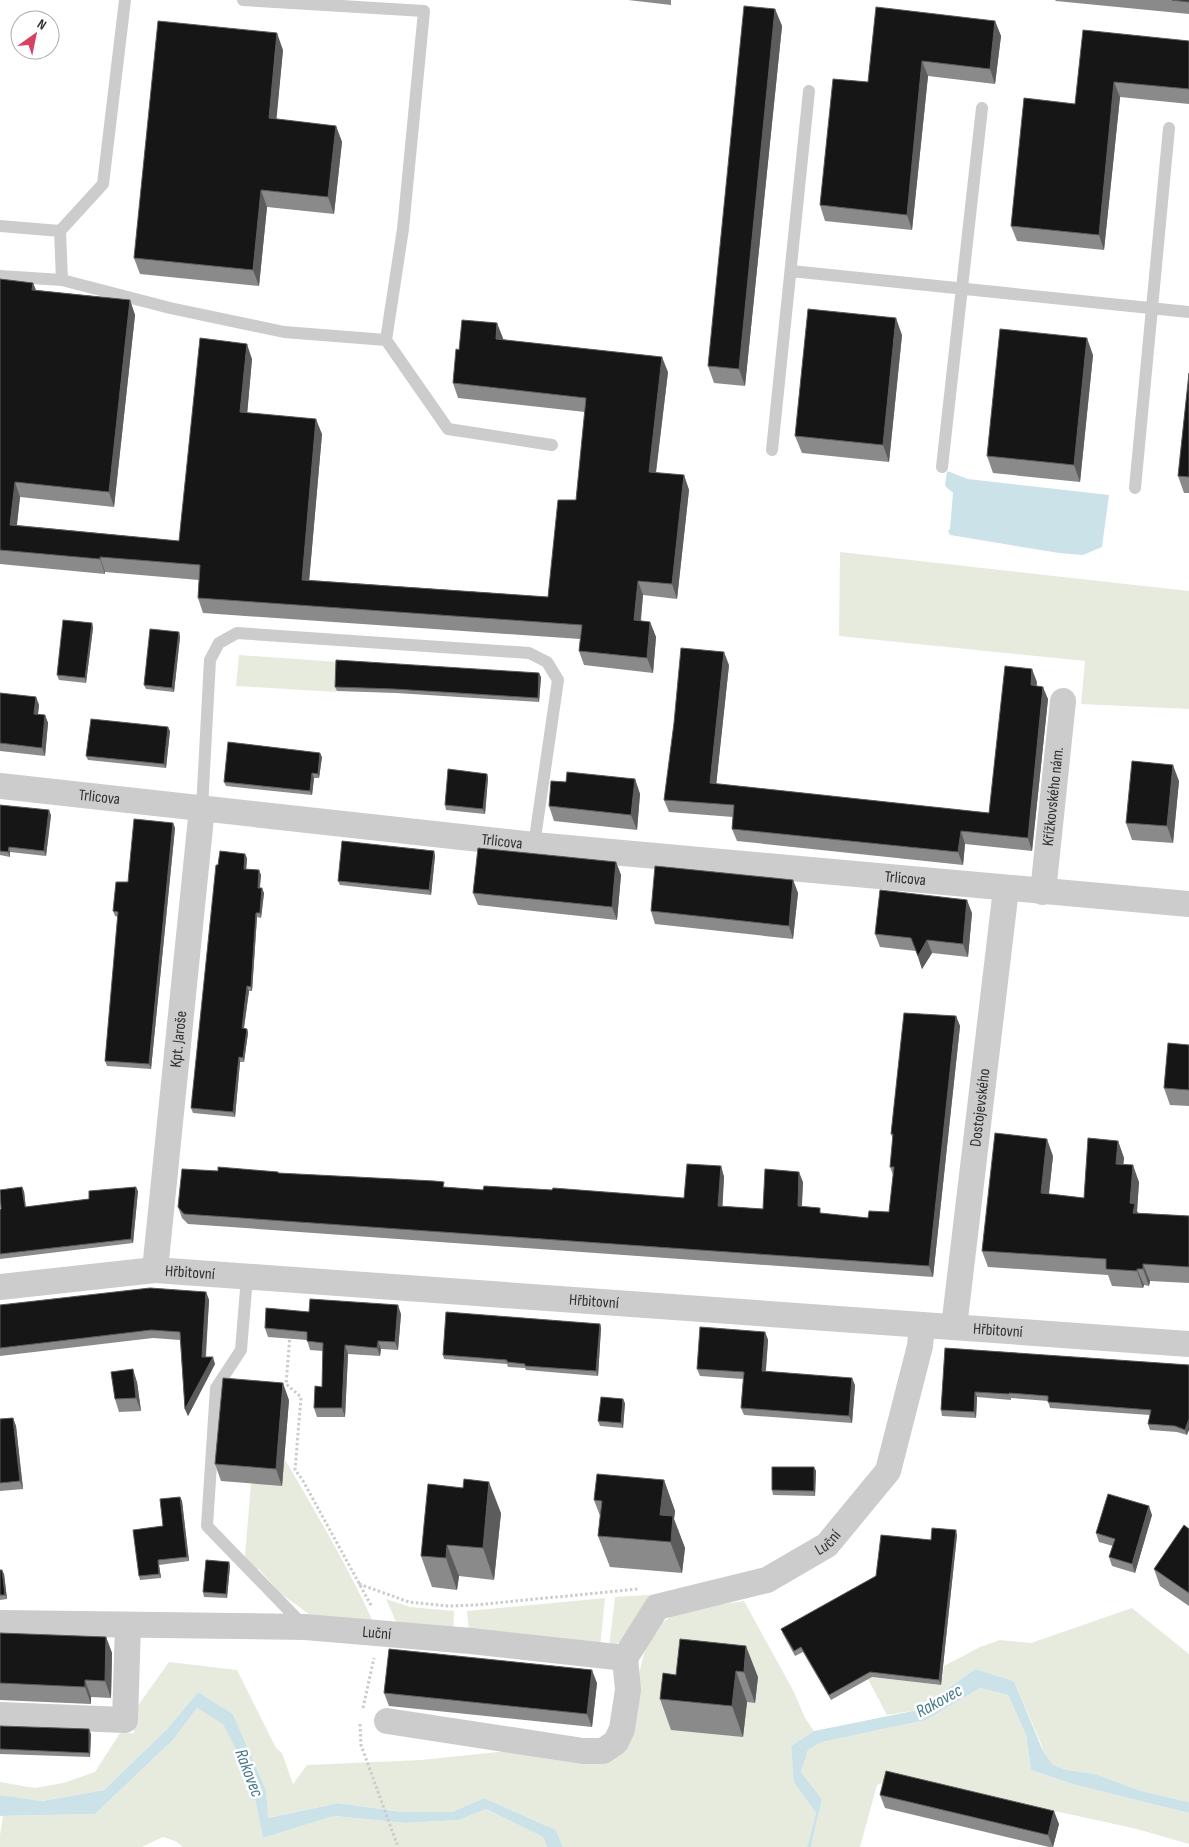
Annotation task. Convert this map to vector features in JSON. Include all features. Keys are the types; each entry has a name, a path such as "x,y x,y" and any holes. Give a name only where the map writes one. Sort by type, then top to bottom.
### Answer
{"street":[{"name":"Křížkovského nám.","path":"1043,892 1063,701"},
{"name":"Trlicova","path":"0,786 534,845 1006,889"},
{"name":"Kpt. Jaroše","path":"155,1270 202,808"},
{"path":"1006,889 1189,904"},
{"name":"Dostojevského","path":"954,1327 1006,889"},
{"name":"Hřbitovní","path":"0,1287 155,1270 1189,1344"},
{"name":"Luční","path":"2,1623 305,1627 471,1641 626,1658 657,1607 767,1580 827,1545 888,1471 920,1346 922,1324"},
{"path":"0,1715 126,1720 128,1624"},
{"path":"387,1721 583,1751 602,1751 616,1742 622,1729 628,1690 626,1658"}],"lane":[{"path":"62,280 60,231 103,184 125,0"},
{"path":"243,0 424,11 403,229 386,340 448,429 552,445"},
{"path":"772,450 809,91"},
{"path":"942,467 982,108"},
{"path":"1134,488 1169,128"},
{"path":"0,226 60,231"},
{"path":"791,271 1189,312"},
{"path":"0,276 62,280 170,308 284,332 386,340"},
{"path":"202,808 210,660 219,643 237,634 529,653 546,662 558,680 534,845"},
{"path":"247,1277 241,1350 216,1388 207,1526 305,1627"}],"path":[{"path":"291,1325 286,1384 301,1397 295,1470 302,1479 381,1624 363,1709"},
{"path":"360,1584 409,1602 449,1606 644,1589"},
{"path":"361,1719 359,1728 361,1745 398,1847"}],"shaded area":[{"path":"840,552 1189,591 1189,709 1081,704 1085,661 839,636"},
{"path":"239,655 338,662 337,691 236,686"},
{"path":"284,1458 343,1560 374,1624 320,1622 280,1593 259,1569 244,1568 251,1483"},
{"path":"663,1594 622,1640 609,1648 615,1597"},
{"path":"605,1598 600,1648 469,1633 467,1611"},
{"path":"386,1599 410,1607 454,1611 453,1633 398,1626"},
{"path":"744,1601 794,1692 805,1718 814,1731 791,1746 795,1782 816,1813 807,1847 563,1847 556,1830 484,1798 452,1812 402,1812 338,1803 267,1818 266,1790 233,1714 198,1692 167,1729 104,1790 41,1801 0,1795 0,1782 35,1788 63,1783 95,1772 120,1733 134,1733 134,1711 169,1662 237,1670 276,1748 282,1753 293,1784 307,1765 421,1760 516,1750 597,1759 633,1691 647,1644 658,1627 666,1620 683,1612"},
{"path":"1132,1608 1189,1654 1189,1802 1141,1791 1095,1774 1067,1770 1053,1765 1043,1751 1014,1681 975,1669 918,1710 887,1715 868,1679 871,1677 941,1685 944,1666 980,1647 1000,1640 1031,1643"},
{"path":"980,1688 1008,1695 1026,1735 1031,1770 1072,1784 1189,1813 1189,1844 1137,1829 899,1777 877,1785 860,1847 811,1847 822,1799 801,1772 808,1750 822,1742 926,1720"},
{"path":"197,1708 223,1723 251,1779 263,1838 334,1816 405,1823 459,1820 486,1809 543,1837 547,1847 183,1847 175,1841 163,1837 142,1847 0,1847 3,1816 95,1814 174,1739"}],"water":[{"path":"947,471 968,479 1109,495 1102,547 1083,555 1059,553 950,535 948,531 950,529 953,493 945,486"},
{"name":"Rakovec","path":"975,1669 1014,1681 1043,1751 1053,1765 1067,1770 1095,1774 1141,1791 1189,1802 1189,1813 1072,1784 1031,1770 1026,1735 1008,1695 980,1688 926,1720 822,1742 808,1750 801,1772 822,1799 811,1847 807,1847 816,1813 794,1782 791,1746 814,1731 918,1710"},
{"name":"Rakovec","path":"198,1692 233,1714 266,1790 268,1818 338,1803 402,1812 452,1812 484,1798 556,1830 563,1847 547,1847 543,1837 486,1809 459,1820 405,1823 334,1816 263,1838 251,1779 223,1724 197,1708 174,1739 95,1814 0,1816 0,1795 42,1801 104,1790 167,1729"}],"building":[{"path":"1172,0 1189,0 1189,2"},
{"path":"744,6 775,9 739,369 708,366"},
{"path":"876,7 995,21 990,69 922,61 907,215 820,205 833,79 868,82"},
{"path":"158,21 277,33 269,118 336,126 328,197 261,190 253,270 134,258"},
{"path":"1083,30 1189,41 1189,89 1114,82 1099,235 1011,226 1024,98 1075,104"},
{"path":"0,279 33,283 32,290 130,300 109,492 15,482 10,525 179,541 200,338 247,344 240,412 316,419 302,580 548,597 558,500 576,500 586,398 453,383 456,349 459,350 462,320 497,323 496,339 662,357 649,472 684,475 672,584 638,581 634,620 650,622 647,658 579,651 582,625 198,598 200,565 0,550"},
{"path":"808,309 896,318 883,445 795,436"},
{"path":"1000,329 1087,338 1074,465 987,456"},
{"path":"1189,373 1189,477 1178,476"},
{"path":"63,620 92,623 85,678 57,675"},
{"path":"150,629 179,632 172,688 144,685"},
{"path":"681,648 724,652 710,783 989,813 1005,666 1032,669 1031,685 1043,687 1028,838 961,831 958,852 732,829 734,805 664,800"},
{"path":"336,660 539,673 538,698 335,687"},
{"path":"0,693 36,697 34,714 45,715 42,748 0,743"},
{"path":"91,719 168,727 164,764 86,756"},
{"path":"228,742 320,753 318,774 312,773 310,791 224,782"},
{"path":"1132,761 1173,765 1167,826 1126,823"},
{"path":"448,769 487,774 483,809 445,805"},
{"path":"567,772 635,779 631,815 549,806 551,781 566,782"},
{"path":"0,805 49,810 44,851 9,847 8,852 0,851"},
{"path":"134,819 173,823 149,1064 105,1061 118,912 113,911 116,882 128,882"},
{"path":"342,841 434,851 429,890 338,881"},
{"path":"478,848 616,862 612,907 473,893"},
{"path":"220,851 245,854 244,869 259,870 258,888 262,888 260,913 256,913 251,987 247,986 242,1028 247,1029 243,1058 239,1057 233,1112 191,1108 216,865 218,865"},
{"path":"655,866 793,880 789,926 651,911"},
{"path":"880,890 967,900 963,944 927,940 918,956 911,938 875,934"},
{"path":"904,1013 956,1016 929,1266 184,1214 178,1207 182,1169 218,1171 218,1167 278,1173 434,1181 444,1182 443,1187 483,1190 484,1186 552,1190 553,1188 684,1198 687,1164 721,1166 718,1206 763,1209 765,1169 799,1172 798,1206 820,1208 820,1213 868,1218 869,1211 889,1212 894,1167 890,1167 893,1134 891,1134"},
{"path":"1168,1043 1189,1045 1189,1090 1164,1088"},
{"path":"995,1133 1047,1139 1041,1193 1084,1198 1088,1138 1118,1141 1116,1164 1133,1165 1130,1203 1135,1204 1133,1213 1189,1216 1189,1267 1143,1264 1143,1269 1137,1269 1137,1271 1106,1269 1106,1259 982,1251"},
{"path":"22,1187 25,1207 89,1199 89,1191 136,1187 131,1239 0,1254 0,1190"},
{"path":"150,1288 206,1292 202,1357 213,1357 185,1409 180,1332 151,1330 0,1348 0,1305"},
{"path":"310,1299 398,1305 395,1342 378,1341 377,1348 345,1345 342,1408 314,1408 315,1386 322,1387 323,1343 307,1341 307,1332 265,1328 266,1308 309,1312"},
{"path":"446,1312 600,1324 596,1371 525,1366 525,1364 507,1362 507,1360 443,1355"},
{"path":"700,1327 765,1332 762,1371 852,1378 849,1416 741,1408 744,1372 697,1369"},
{"path":"945,1348 1189,1365 1189,1419 1185,1430 1175,1426 1148,1424 1151,1410 1048,1402 1048,1396 1009,1393 975,1392 974,1412 941,1410"},
{"path":"133,1369 136,1398 115,1399 111,1372"},
{"path":"223,1378 283,1383 276,1469 215,1464"},
{"path":"601,1397 623,1399 621,1423 598,1421"},
{"path":"13,1418 20,1481 0,1483 0,1419"},
{"path":"772,1467 814,1467 814,1491 772,1490"},
{"path":"597,1474 664,1480 660,1515 673,1516 671,1542 598,1536 602,1501 594,1500"},
{"path":"464,1479 489,1482 483,1548 447,1545 446,1558 421,1556 428,1484 463,1488"},
{"path":"1108,1494 1149,1506 1132,1564 1109,1557 1115,1539 1096,1533"},
{"path":"180,1497 187,1557 158,1560 159,1574 139,1576 133,1530 163,1526 160,1499"},
{"path":"1184,1525 1189,1529 1189,1593 1154,1569"},
{"path":"932,1528 956,1530 939,1680 870,1672 829,1695 801,1647 794,1651 781,1629 876,1576 881,1535 931,1540"},
{"path":"206,1560 229,1562 226,1594 203,1592"},
{"path":"0,1570 2,1570 5,1595 0,1595"},
{"path":"0,1633 106,1637 105,1681 85,1680 85,1687 0,1683"},
{"path":"680,1639 746,1646 744,1672 736,1671 732,1706 660,1699 663,1673 676,1675"},
{"path":"389,1649 592,1670 587,1714 384,1693"},
{"path":"0,1726 89,1729 89,1753 0,1749"},
{"path":"886,1771 1054,1811 1048,1835 880,1795"}]}
